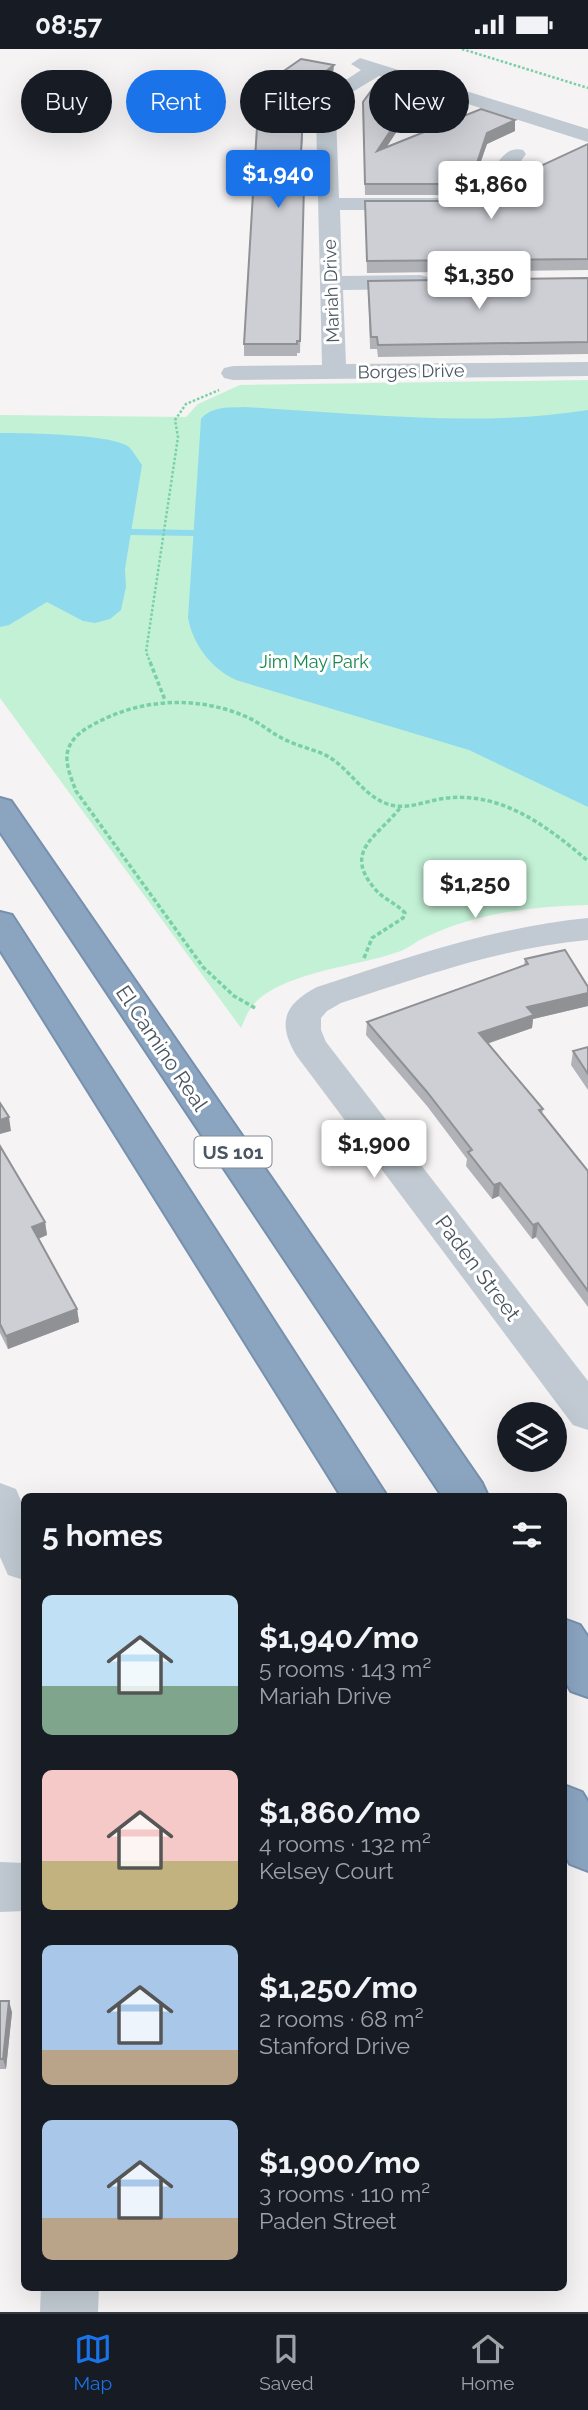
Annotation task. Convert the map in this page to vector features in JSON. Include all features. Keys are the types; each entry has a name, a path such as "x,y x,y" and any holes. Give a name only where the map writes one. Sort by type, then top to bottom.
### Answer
{"highway":[{"name":"El Camino Real","path":"0,809 464,1493"},
{"path":"0,923 363,1493"},
{"path":"567,1644 588,1676"},
{"path":"567,1813 588,1847"}],"street":[{"name":"Mariah Drive","path":"334,372 326,115 338,92 369,67 588,136"},
{"path":"328,204 461,204 482,201 494,196 503,171 516,154"},
{"path":"331,283 439,282"},
{"name":"Borges Drive","path":"233,373 588,369"},
{"path":"375,981 507,938 550,931 588,929"},
{"name":"Paden Street","path":"375,981 328,995 314,1003 303,1016 303,1030 309,1045 588,1413"},
{"path":"0,1502 21,1554"},
{"path":"0,1887 21,1888"},
{"path":"69,2312 70,2291"}],"path":[{"path":"461,49 588,88"},
{"path":"164,700 146,652 178,437 174,420 178,411 190,402 227,386 233,380 233,373"},
{"path":"255,1008 234,996 203,967 76,791 65,757 71,741 86,729 137,705 164,700 188,701 251,719 286,740 331,758 363,790 400,808"},
{"path":"375,981 364,958 365,947 377,933 403,918 405,913 397,903 377,892 363,874 359,857 363,846 400,808 447,798 485,799 546,825 588,861"}],"green space":[{"name":"Jim May Park","path":"588,380 588,905 526,909 465,922 398,952 297,979 262,997 250,1009 241,1028 0,698 0,415 186,417 198,404 240,385"}],"water":[{"path":"243,407 459,419 588,410 588,807 469,750 236,680 219,669 205,655 194,638 188,618 201,419 215,410"},
{"path":"0,433 106,439 129,447 142,465 125,569 126,587 121,610 110,619 95,623 83,621 47,602 9,625 0,627"}],"building":[{"path":"301,59 334,65 327,70 285,70"},
{"path":"369,94 369,133 389,133 377,151 422,133 469,133 469,114 481,109 515,120 487,133 470,184 365,184 363,102"},
{"path":"257,133 302,133 299,191 304,185 300,341 297,341 297,344 244,344"},
{"path":"588,144 588,259 367,261 365,201 472,201 503,191 508,181"},
{"path":"588,278 588,342 378,345 377,337 371,337 368,281"},
{"path":"565,950 588,987 588,993 527,1007 534,1015 479,1033 543,1109 539,1110 588,1171 588,1291 538,1223 533,1225 500,1183 494,1185 468,1152 472,1150 427,1092 367,1022 528,964 525,959"},
{"path":"588,1047 588,1074 573,1051"},
{"path":"0,1103 9,1117 0,1120"},
{"path":"0,1146 45,1222 32,1227 77,1309 6,1336 0,1324"},
{"path":"0,2001 9,2001 3,2059 0,2059"}],"waterway":[{"path":"131,532 194,533"}]}
